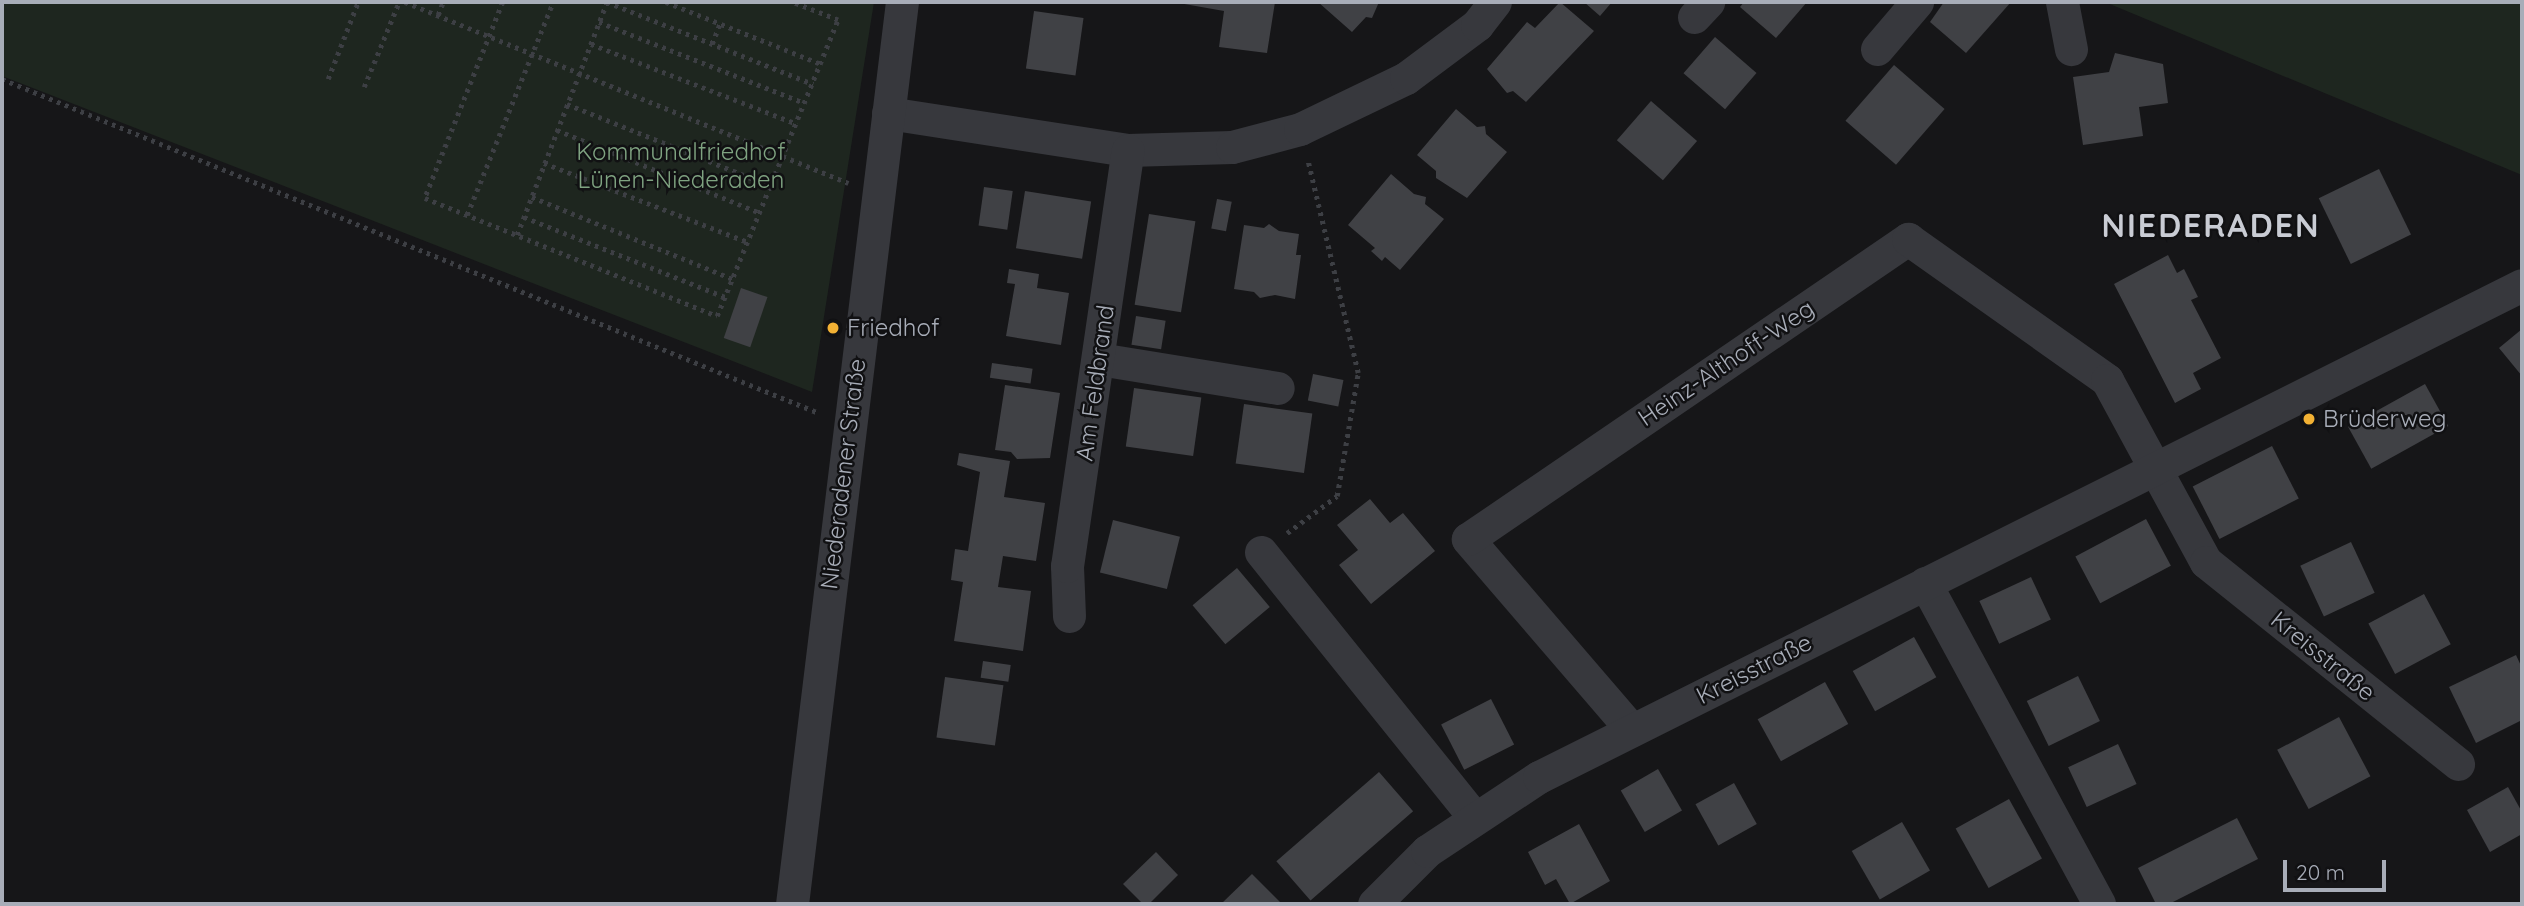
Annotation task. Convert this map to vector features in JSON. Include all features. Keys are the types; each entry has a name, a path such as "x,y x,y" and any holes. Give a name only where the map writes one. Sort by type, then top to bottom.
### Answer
{"street":[{"name":"Niederadener Straße","path":"792,904 902,2"},
{"path":"888,113 1128,150 1232,147 1300,129 1406,78 1477,24 1495,2"},
{"path":"1877,49 1917,2"},
{"path":"2062,2 2071,49"},
{"name":"Am Feldbrand","path":"1069,616 1067,566 1128,150"},
{"name":"Heinz-Althoff-Weg","path":"1632,730 1468,539 1908,239 2107,380 2157,468"},
{"name":"Kreisstraße","path":"1374,904 1427,851 1539,777 2522,285"},
{"path":"1099,359 1278,388"},
{"name":"Kreisstraße","path":"2157,468 2206,562 2458,764"},
{"path":"1261,552 1475,818"},
{"path":"1925,583 2099,904"}],"path":[{"path":"328,79 358,2"},
{"path":"364,87 399,2"},
{"path":"405,2 878,195"},
{"path":"438,15 443,2"},
{"path":"503,2 425,198 717,316 838,20 792,2"},
{"path":"467,215 553,2"},
{"path":"517,235 607,2 813,84"},
{"path":"666,2 821,64"},
{"path":"599,22 805,103"},
{"path":"712,44 720,23"},
{"path":"591,44 797,124"},
{"path":"2,79 849,425"},
{"path":"567,104 771,186"},
{"path":"1261,552 1337,496 1357,373 1300,129"},
{"path":"557,130 761,213"},
{"path":"544,163 748,242"},
{"path":"532,197 733,279"},
{"path":"524,217 725,297"}],"green space":[{"name":"Kommunalfriedhof Lünen-Niederaden","path":"2,2 874,2 812,392 2,76"},
{"path":"2105,2 2522,2 2522,175"}],"building":[{"path":"1173,2 1275,2 1267,53 1219,47 1224,11"},
{"path":"1318,2 1379,2 1372,18 1366,17 1352,32"},
{"path":"1560,2 1594,31 1526,102 1513,91 1507,93 1487,69 1527,22 1535,28"},
{"path":"1584,2 1612,2 1600,16"},
{"path":"1744,2 1807,2 1776,38 1740,7"},
{"path":"1944,2 2011,2 1966,53 1930,22"},
{"path":"1034,11 1084,18 1075,75 1026,68"},
{"path":"1715,37 1757,73 1725,109 1684,73"},
{"path":"2115,53 2163,64 2168,103 2139,107 2143,136 2083,145 2073,77 2109,72"},
{"path":"1894,65 1945,109 1896,165 1845,121"},
{"path":"1651,101 1697,141 1663,180 1617,140"},
{"path":"1456,109 1477,127 1485,126 1486,134 1507,152 1467,198 1436,178 1436,171 1417,155"},
{"path":"2379,169 2411,235 2351,264 2319,198"},
{"path":"1391,174 1414,194 1426,197 1425,204 1444,219 1400,270 1385,257 1382,261 1371,251 1375,248 1348,225"},
{"path":"984,187 1013,191 1007,230 979,226"},
{"path":"1025,191 1091,201 1082,259 1016,248"},
{"path":"1217,199 1232,202 1226,231 1211,228"},
{"path":"1149,214 1195,221 1181,312 1135,305"},
{"path":"1269,224 1279,231 1299,234 1296,255 1301,255 1295,299 1275,295 1260,298 1254,292 1234,289 1244,225 1264,228"},
{"path":"2168,255 2177,273 2184,269 2198,297 2191,300 2221,358 2193,373 2201,389 2175,403 2114,284"},
{"path":"1009,269 1039,274 1037,288 1069,293 1061,345 1006,336 1015,284 1007,283"},
{"path":"741,288 767,297 750,347 724,338"},
{"path":"1136,316 1166,321 1161,349 1131,345"},
{"path":"2522,329 2522,376 2499,348"},
{"path":"992,363 1033,369 1031,384 990,378"},
{"path":"1313,374 1343,380 1338,406 1308,401"},
{"path":"2425,384 2448,426 2371,469 2348,427"},
{"path":"1005,385 1060,393 1050,458 1017,459 1011,452 995,450"},
{"path":"1134,388 1201,397 1193,456 1126,446"},
{"path":"1244,404 1312,414 1304,473 1236,463"},
{"path":"2272,446 2299,499 2219,539 2193,486"},
{"path":"959,453 1010,461 1004,497 1045,503 1036,561 1003,556 998,587 1031,591 1023,651 954,641 963,582 951,580 955,549 968,551 980,472 957,465"},
{"path":"1370,499 1390,523 1403,513 1435,551 1371,604 1339,565 1358,550 1337,525"},
{"path":"2146,519 2171,566 2100,603 2075,557"},
{"path":"1113,520 1180,537 1167,589 1100,572"},
{"path":"2351,542 2375,593 2324,616 2300,566"},
{"path":"1237,568 1270,607 1225,644 1193,605"},
{"path":"2031,577 2051,620 1999,644 1979,601"},
{"path":"2424,594 2451,644 2395,674 2368,624"},
{"path":"1914,637 1936,677 1875,711 1853,671"},
{"path":"2516,655 2522,668 2522,720 2476,743 2449,687"},
{"path":"983,661 1011,665 1008,682 981,678"},
{"path":"2078,676 2100,721 2049,746 2027,701"},
{"path":"945,677 1003,685 995,746 937,737"},
{"path":"1825,682 1848,724 1781,761 1758,719"},
{"path":"1491,699 1514,744 1464,770 1441,724"},
{"path":"2339,717 2370,776 2309,809 2277,750"},
{"path":"2118,744 2137,784 2087,807 2068,767"},
{"path":"1658,769 1682,811 1645,832 1621,790"},
{"path":"1379,772 1413,811 1310,900 1276,861"},
{"path":"1734,783 1757,824 1718,845 1696,804"},
{"path":"2508,787 2522,812 2522,834 2490,852 2467,810"},
{"path":"2009,799 2042,858 1989,888 1956,829"},
{"path":"2237,818 2258,859 2169,904 2156,904 2138,868"},
{"path":"1902,822 1930,870 1880,899 1852,851"},
{"path":"1579,824 1610,881 1570,904 1556,879 1545,885 1528,852"},
{"path":"1156,852 1178,875 1149,904 1143,904 1123,884"},
{"path":"1252,874 1282,904 1221,904"}],"place":[{"name":"Friedhof","path":"833,328"},
{"name":"Brüderweg","path":"2309,419"}],"district":[{"name":"NIEDERADEN","path":"2211,225"}]}
